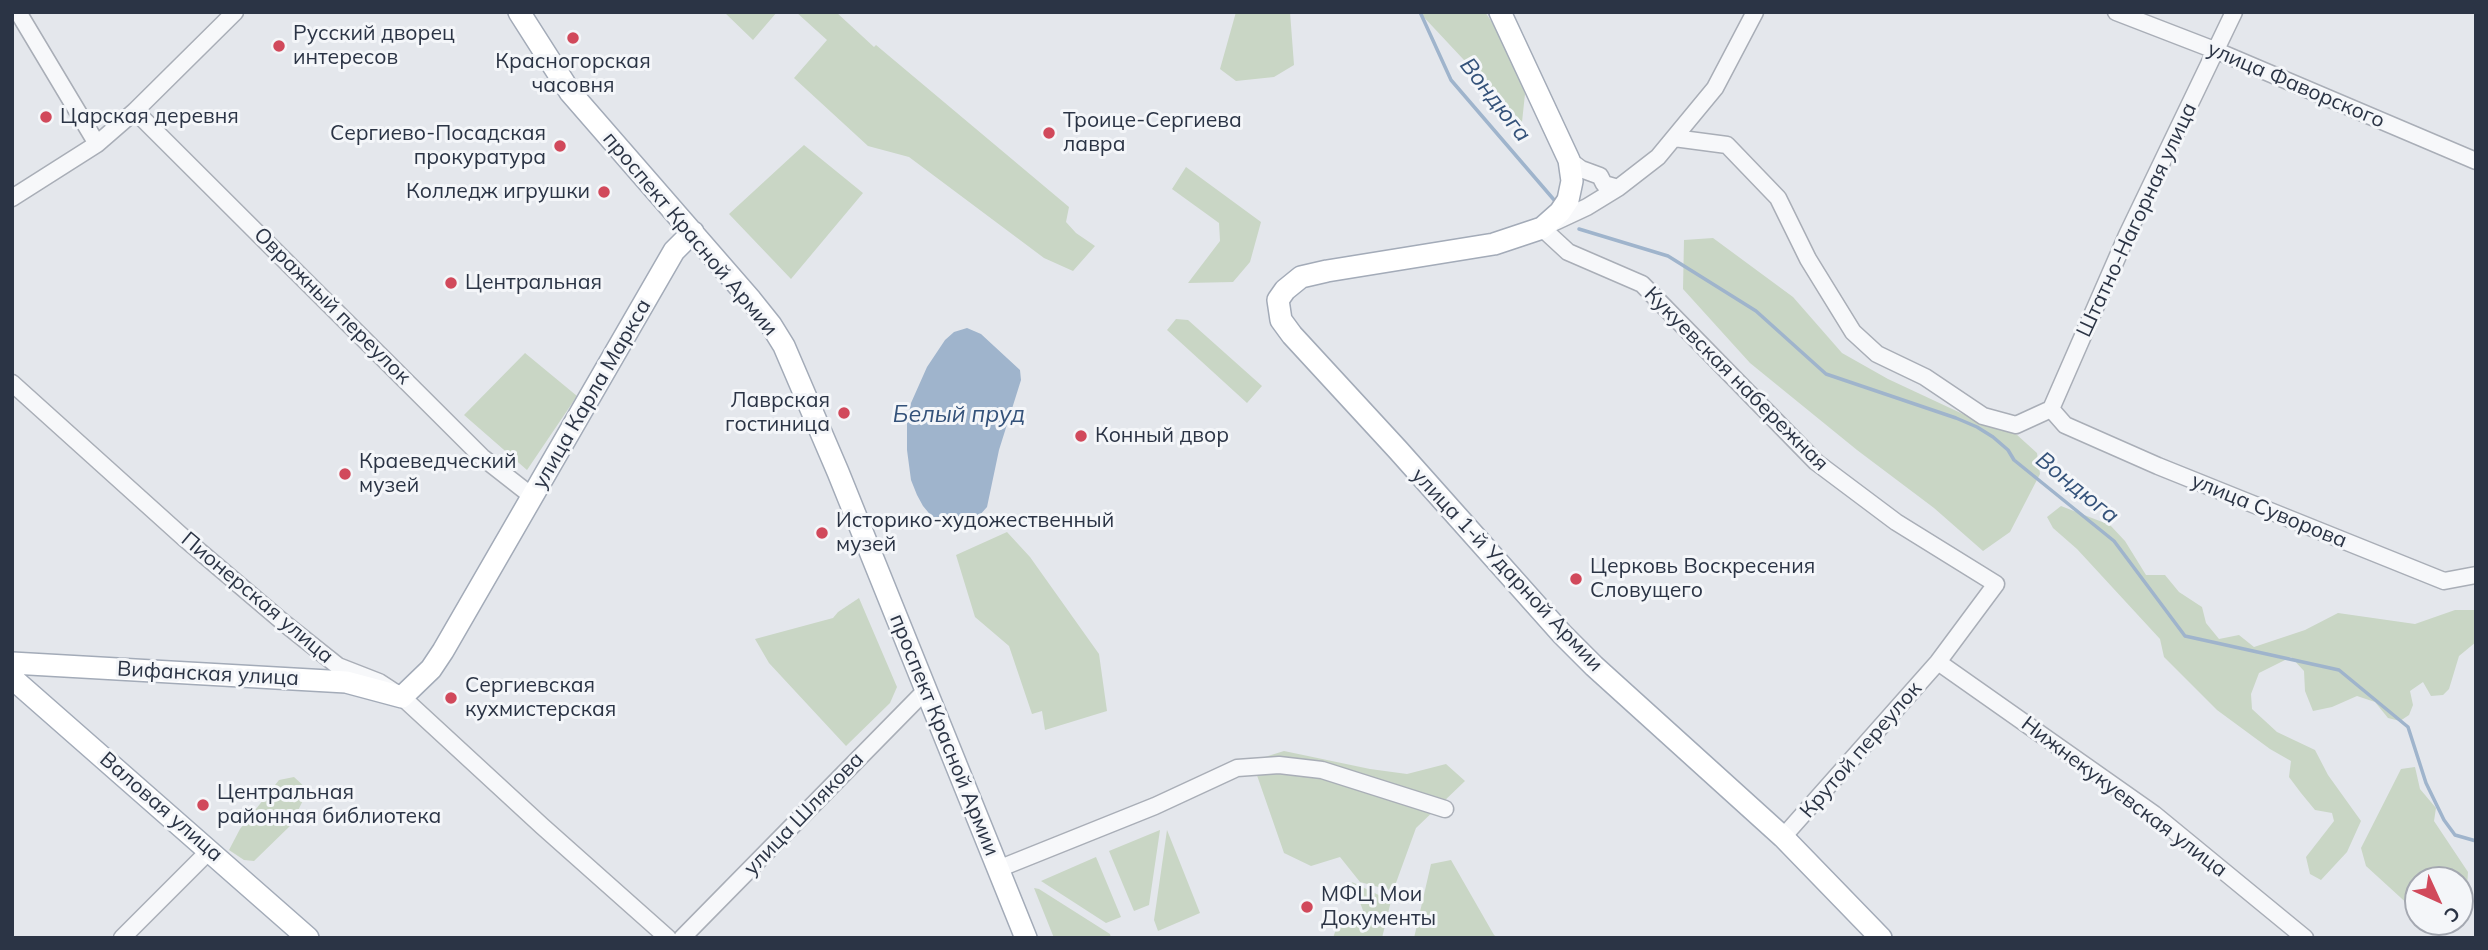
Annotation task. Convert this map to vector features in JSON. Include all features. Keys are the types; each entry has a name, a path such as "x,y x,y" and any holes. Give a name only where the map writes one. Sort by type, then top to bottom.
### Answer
{"main road":[{"name":"проспект Красной Армии","path":"519,12 570,92 765,317 784,346 1026,938"},
{"path":"1500,12 1569,160 1572,181 1568,200 1560,212 1542,228"},
{"name":"улица 1-й Ударной Армии","path":"1542,228 1494,244 1301,277 1285,290 1278,300 1281,320 1594,667 1783,838 1881,938"},
{"name":"улица Карла Маркса","path":"402,696 431,669 443,651 674,251 693,232"},
{"name":"Вифанская улица","path":"12,663 346,682 402,696"},
{"name":"Валовая улица","path":"12,678 308,938"}],"street":[{"path":"18,12 97,144"},
{"path":"12,198 97,144 135,111 235,12"},
{"path":"1542,228 1587,207 1618,188 1658,157 1715,88 1755,12"},
{"name":"улица Фаворского","path":"2116,12 2217,51 2476,161"},
{"name":"Штатно-Нагорная улица","path":"2051,409 2127,235 2234,12"},
{"name":"Овражный переулок","path":"135,111 482,457 533,497"},
{"path":"1674,138 1727,145 1778,198 1808,259 1853,332 1877,354 1925,377 1983,416 2016,425 2051,409"},
{"path":"1569,160 1581,169 1600,176 1604,184 1618,188"},
{"name":"Кукуевская набережная","path":"1542,228 1568,252 1642,284 1816,462 1896,522 1996,584"},
{"name":"Пионерская улица","path":"12,383 184,538 338,666 379,682 402,696 542,827 668,938"},
{"name":"улица Суворова","path":"2051,409 2065,425 2158,466 2444,581 2476,575"},
{"name":"Крутой переулок","path":"1783,838 1938,662 1996,584"},
{"name":"Нижнекукуевская улица","path":"1938,662 2154,814 2305,938"},
{"name":"улица Шлякова","path":"682,938 926,690"},
{"path":"998,869 1154,806 1237,768 1279,765 1321,770 1445,809"},
{"path":"122,938 210,850"}],"green space":[{"path":"724,12 777,12 753,40"},
{"path":"796,12 836,12 874,47 876,45 1069,207 1066,222 1095,246 1073,271 1044,258 909,157 868,146 794,78 827,40"},
{"path":"1236,12 1290,12 1294,65 1274,77 1236,81 1220,69"},
{"path":"1419,12 1485,12 1512,52 1525,94 1522,122"},
{"path":"804,145 863,193 791,279 729,214"},
{"path":"1186,167 1261,222 1250,262 1233,282 1188,283 1220,241 1219,223 1172,189"},
{"path":"1713,238 1793,297 1842,353 1888,379 1980,422 2016,434 2037,453 2040,474 2010,532 1983,551 1934,508 1857,450 1750,363 1683,289 1684,240"},
{"path":"1176,319 1188,320 1262,386 1247,403 1167,330"},
{"path":"525,353 577,396 527,470 464,415"},
{"path":"2061,506 2110,525 2125,541 2146,575 2165,575 2179,592 2202,607 2206,623 2219,639 2239,635 2254,647 2305,630 2338,613 2415,624 2455,610 2476,610 2476,642 2459,656 2449,689 2443,695 2431,696 2423,682 2410,691 2413,705 2409,715 2400,721 2388,718 2375,702 2357,696 2332,707 2313,711 2305,691 2304,671 2291,657 2259,673 2251,694 2252,709 2277,732 2315,750 2328,775 2361,821 2347,852 2321,880 2310,874 2306,857 2334,821 2332,813 2315,810 2301,793 2289,777 2291,761 2217,710 2164,657 2160,639 2077,549 2053,528 2047,517"},
{"path":"1007,532 1030,557 1099,654 1107,711 1045,730 1042,711 1032,714 1009,646 975,617 956,555"},
{"path":"859,598 897,687 890,703 846,746 769,663 755,639 833,618"},
{"path":"1284,751 1407,774 1446,764 1465,781 1416,828 1393,891 1360,882 1340,857 1311,866 1284,853 1252,761"},
{"path":"2415,767 2420,789 2436,808 2434,821 2464,866 2404,866 2404,901 2366,866 2361,848 2401,769"},
{"path":"294,777 308,790 291,825 254,861 244,860 229,850 240,829 279,780"},
{"path":"1160,830 1149,905 1134,911 1109,851"},
{"path":"1167,830 1200,913 1158,931 1154,920"},
{"path":"1096,857 1121,917 1106,923 1041,881"},
{"path":"1451,860 1498,938 1414,938 1431,864"},
{"path":"1352,882 1391,901 1382,938 1333,938 1337,926 1364,913"},
{"path":"1034,888 1110,934 1111,938 1054,938"}],"water":[{"name":"Белый пруд","path":"967,328 981,334 1020,370 1021,380 999,450 987,507 971,525 956,531 941,525 933,518 917,495 911,480 907,422 911,403 927,367 945,340 954,332"}],"waterway":[{"name":"Вондюга","path":"1420,12 1451,80 1555,201"},
{"name":"Вондюга","path":"1579,229 1668,256 1756,311 1826,374 1956,418 1993,437 2008,450 2014,460 2114,541 2185,636 2339,670 2408,727 2426,783 2444,820 2455,835 2476,841"}],"place":[{"name":"Красногорская часовня","path":"573,38"},
{"name":"Русский дворец интересов","path":"279,46"},
{"name":"Царская деревня","path":"46,117"},
{"name":"Троице-Сергиева лавра","path":"1049,133"},
{"name":"Сергиево-Посадская прокуратура","path":"560,146"},
{"name":"Колледж игрушки","path":"604,192"},
{"name":"Центральная","path":"451,283"},
{"name":"Лаврская гостиница","path":"844,413"},
{"name":"Конный двор","path":"1081,436"},
{"name":"Краеведческий музей","path":"345,474"},
{"name":"Историко-художественный музей","path":"822,533"},
{"name":"Церковь Воскресения Словущего","path":"1576,579"},
{"name":"Сергиевская кухмистерская","path":"451,698"},
{"name":"Центральная районная библиотека","path":"203,805"},
{"name":"МФЦ Мои Документы","path":"1307,907"}]}
